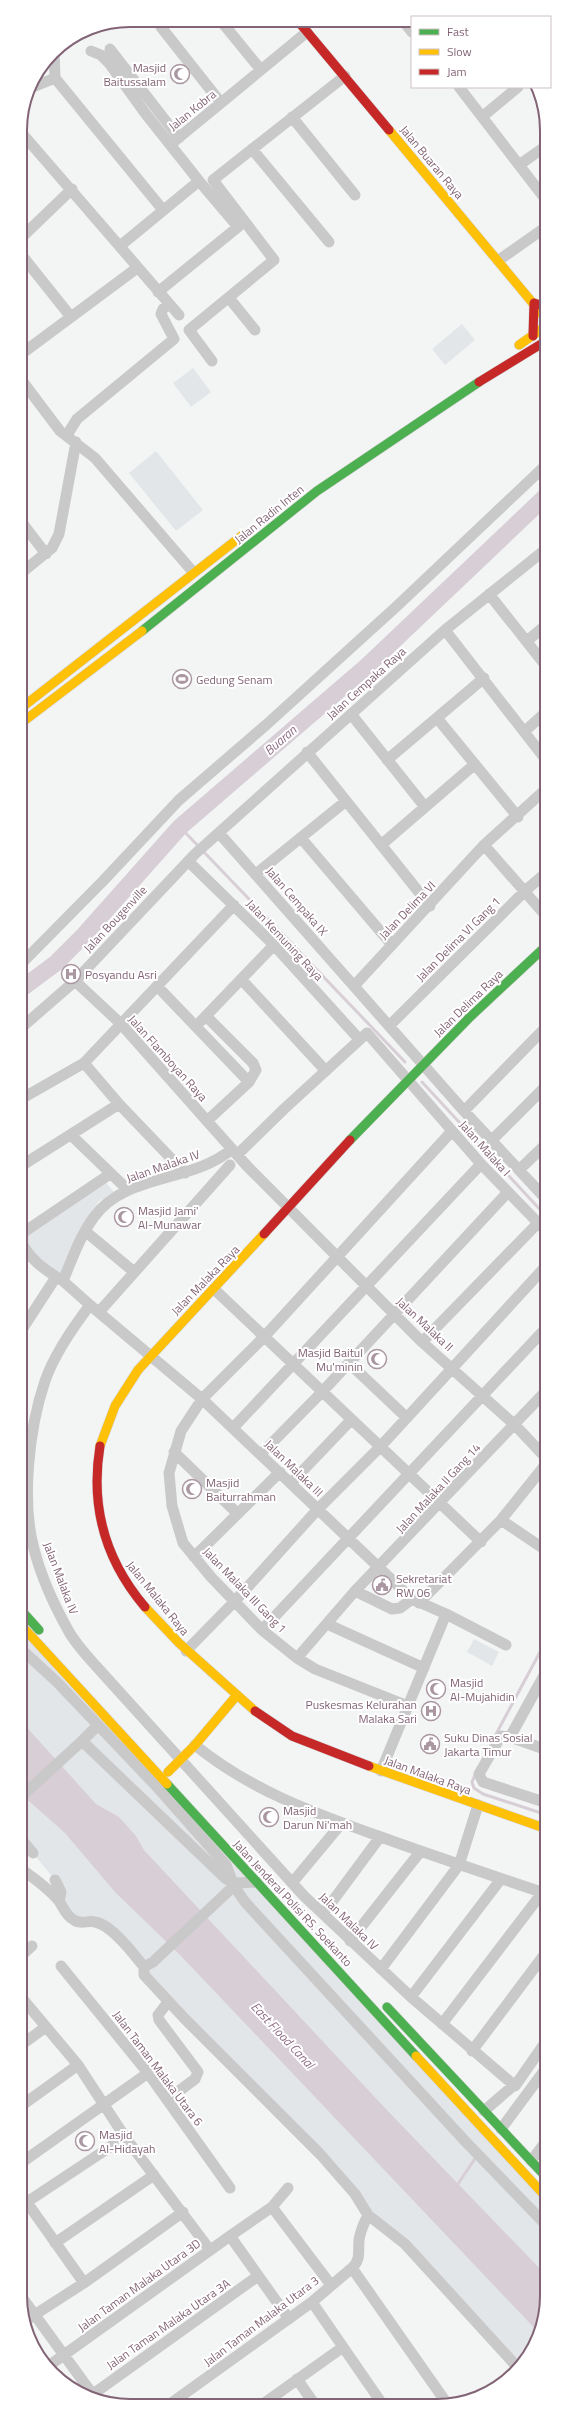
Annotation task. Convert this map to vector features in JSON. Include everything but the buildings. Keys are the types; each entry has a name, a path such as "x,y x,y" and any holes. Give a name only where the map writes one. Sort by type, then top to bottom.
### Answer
{"main road":[{"name":"Jalan Buaran Raya","path":"303,27 499,260 540,311"},
{"path":"533,336 534,303 540,305"},
{"path":"509,352 540,331"},
{"name":"Jalan Radin Inten","path":"27,719 174,606 317,491 443,405 540,346"},
{"path":"457,385 496,360"},
{"name":"Jalan Radin Inten","path":"27,703 193,572 252,528"},
{"path":"93,651 102,660"},
{"name":"Jalan Delima Raya","path":"408,1078 476,1010 540,951"},
{"name":"Jalan Malaka Raya","path":"408,1078 214,1289 149,1354 122,1392 105,1430 96,1472 97,1501 104,1533 113,1560 120,1573 160,1623 186,1651 237,1695 291,1736 381,1771 540,1827"},
{"name":"Jalan Jenderal Polisi RS. Soekanto","path":"27,1617 234,1843"},
{"name":"Jalan Jenderal Polisi RS. Soekanto","path":"27,1632 540,2190"},
{"path":"168,1772 195,1745 237,1695"},
{"path":"379,1998 540,2171"}],"street":[{"path":"161,27 221,103"},
{"path":"226,27 261,70"},
{"name":"Jalan Kobra","path":"158,292 238,227 199,181 175,141 307,32"},
{"path":"110,49 175,141"},
{"path":"91,51 101,55 109,63 175,141"},
{"path":"54,60 55,78 163,210"},
{"path":"212,361 188,330 229,298 272,259 213,180 345,76"},
{"path":"37,85 55,78"},
{"path":"460,88 540,192"},
{"path":"482,117 517,88"},
{"path":"292,117 355,195"},
{"path":"27,139 72,189 137,268 179,315"},
{"path":"252,149 329,242"},
{"path":"519,165 540,150"},
{"path":"120,246 199,181"},
{"path":"27,230 72,189"},
{"path":"499,260 540,231"},
{"path":"27,262 71,317"},
{"path":"27,350 137,268"},
{"path":"229,298 255,330"},
{"path":"67,435 77,420 174,339 161,314 163,308 169,304"},
{"path":"27,387 53,422 96,458 193,572"},
{"path":"27,569 52,548 59,534 76,442"},
{"path":"27,957 103,881 179,800 266,725 397,606 540,471"},
{"path":"27,529 46,554"},
{"name":"Jalan Cempaka Raya","path":"209,842 307,752 445,630 540,554"},
{"path":"489,594 540,658"},
{"path":"445,630 484,678 540,752"},
{"path":"527,641 540,630"},
{"path":"387,760 484,678"},
{"path":"351,714 425,807"},
{"path":"525,731 540,717"},
{"path":"437,718 518,817"},
{"path":"307,752 430,906"},
{"path":"381,845 475,764"},
{"name":"Jalan Delima VI","path":"354,986 430,906 484,845 518,817 540,796"},
{"path":"256,874 346,801"},
{"name":"Jalan Cempaka IX","path":"219,833 354,986"},
{"path":"301,838 392,945"},
{"name":"Jalan Bougenville","path":"27,1022 75,980 209,842"},
{"path":"484,845 526,890 540,908"},
{"name":"Jalan Kemuning Raya","path":"192,858 234,905 274,945 359,1039"},
{"name":"Jalan Delima VI Gang 1","path":"389,1026 526,890 540,878"},
{"path":"27,1095 84,1062 122,1024 234,905"},
{"path":"197,1025 274,945"},
{"name":"Jalan Flamboyan Raya","path":"75,980 122,1024 234,1152 289,1207"},
{"path":"241,980 326,1071"},
{"path":"157,986 197,1025 249,1082"},
{"path":"354,986 464,1111 540,1192"},
{"path":"206,1016 253,1062 256,1070 249,1082 207,1121"},
{"path":"359,1039 368,1033 408,1078"},
{"path":"464,1111 540,1033"},
{"name":"Jalan Malaka IV","path":"27,1315 59,1279 85,1231 105,1206 128,1190 185,1173 215,1162 234,1152 326,1071 359,1039"},
{"path":"84,1062 119,1104 185,1173"},
{"name":"Jalan Malaka I","path":"408,1078 481,1164 540,1225"},
{"path":"492,1140 540,1092"},
{"path":"27,1162 119,1104"},
{"name":"Jalan Malaka III Gang 1","path":"408,1706 333,1678 297,1658 262,1630 194,1557 183,1543 172,1506 170,1473 174,1452 181,1431 202,1399 264,1337 452,1131"},
{"path":"71,1135 128,1190"},
{"path":"520,1169 540,1150"},
{"path":"233,1428 366,1284 481,1164"},
{"path":"99,1312 133,1271 230,1165"},
{"path":"27,1230 110,1174"},
{"path":"261,1454 322,1392 508,1192"},
{"name":"Jalan Malaka II","path":"289,1207 422,1342 483,1395 515,1425 540,1452"},
{"path":"422,1342 538,1223"},
{"path":"85,1231 133,1271"},
{"path":"27,1251 30,1256 149,1354"},
{"path":"186,1651 235,1601 318,1509 380,1447 540,1273"},
{"path":"214,1289 292,1365 481,1542"},
{"name":"Jalan Malaka IV","path":"90,1305 75,1325 51,1368 39,1407 28,1466 29,1502 34,1548 51,1594 70,1634 108,1682 292,1883 350,1941 411,1997 472,2051 514,2085"},
{"path":"262,1630 540,1334"},
{"name":"Jalan Malaka III","path":"149,1354 202,1399 291,1482 347,1538 416,1601 446,1614 506,1645"},
{"path":"349,1363 407,1418"},
{"name":"Jalan Malaka II Gang 14","path":"297,1658 355,1591 379,1568 540,1398"},
{"path":"291,1482 351,1420"},
{"path":"174,1452 238,1514"},
{"path":"355,1591 392,1609 400,1608 416,1601 481,1542 501,1520 540,1471"},
{"path":"194,1557 280,1472"},
{"path":"501,1520 540,1547"},
{"path":"381,1771 446,1614"},
{"path":"327,1624 424,1668"},
{"path":"27,1654 57,1682 98,1725 226,1865 245,1902 465,2141 540,2219"},
{"path":"540,1681 505,1737 479,1772 481,1780 540,1801"},
{"path":"27,1792 98,1725"},
{"path":"505,1737 540,1748"},
{"path":"82,1741 235,1884 257,1882"},
{"path":"195,1745 218,1764 275,1797 341,1824 540,1893"},
{"path":"381,1969 459,1865 478,1806"},
{"path":"292,1883 341,1824"},
{"path":"323,1914 380,1837"},
{"path":"27,1846 33,1853"},
{"path":"350,1941 420,1852"},
{"path":"241,1865 235,1884 149,1965 144,1975 168,2002 320,2154 355,2194 368,2215 405,2244 515,2364"},
{"path":"27,1874 59,1901 64,1912 74,1920 80,1923 94,1921 102,1924 149,1965"},
{"path":"411,1997 501,1879"},
{"path":"55,1880 61,1892 59,1901"},
{"path":"442,2024 540,1899"},
{"path":"27,1951 32,1946"},
{"path":"472,2051 540,1960"},
{"name":"Jalan Taman Malaka Utara 6","path":"61,1966 148,2073 230,2188"},
{"path":"167,2100 195,2080 198,2072 159,2020 158,2015 168,2002"},
{"path":"27,2004 78,2065 125,2137 183,2212 210,2250"},
{"path":"27,2041 46,2027"},
{"path":"484,2111 514,2085 518,2084 540,2051"},
{"path":"27,2102 78,2065"},
{"path":"27,2159 102,2103 148,2073"},
{"path":"501,2129 540,2076"},
{"path":"27,2196 125,2137"},
{"path":"530,2161 540,2149"},
{"path":"55,2243 154,2175"},
{"name":"Jalan Taman Malaka Utara 3D","path":"52,2364 272,2207 288,2188"},
{"path":"27,2202 84,2283"},
{"path":"272,2207 331,2285"},
{"path":"88,2390 64,2355 30,2318 84,2283 183,2212"},
{"name":"Jalan Taman Malaka Utara 3","path":"177,2399 312,2302 352,2268 357,2262 360,2252 359,2240 368,2215"},
{"path":"230,2236 289,2319"},
{"path":"352,2268 443,2399"},
{"name":"Jalan Taman Malaka Utara 3A","path":"97,2394 258,2276"},
{"path":"312,2302 341,2348 379,2399"},
{"path":"271,2399 341,2348"},
{"path":"297,2379 309,2399"}],"shaded area":[{"path":"462,324 475,340 445,365 432,349"},
{"path":"193,368 211,392 191,407 173,383"},
{"path":"156,451 203,510 176,531 129,473"},
{"path":"105,1182 114,1192 98,1202 60,1275 27,1248 27,1234"},
{"path":"27,1632 540,2190 540,2303 537,2323 532,2336 515,2364 185,2019 102,1924 74,1920 55,1880 27,1846"},
{"path":"474,1639 499,1652 492,1666 467,1652"}],"water":[{"name":"East Flood Canal","path":"27,1728 96,1804 119,1817 136,1836 144,1850 385,2108 540,2269 540,2303 535,2329 181,1956 115,1892 65,1833 27,1799"}],"waterway":[{"name":"Buaran","path":"27,985 56,963 84,935 180,827 367,666 540,502"},
{"path":"180,827 405,1062"},
{"path":"422,1082 540,1210"},
{"path":"495,1736 540,1652"},
{"path":"475,1775 472,1782 474,1788 483,1794 540,1813"},
{"path":"456,2187 476,2157"}],"traffic: fast":[{"path":"142,631 317,491 479,382"},
{"path":"350,1140 469,1018 540,952"},
{"path":"27,1617 39,1630"},
{"path":"167,1784 416,2056"},
{"path":"387,2007 540,2171"}],"traffic: slow":[{"path":"389,130 540,312"},
{"path":"519,345 540,330"},
{"path":"27,704 244,534"},
{"path":"27,719 142,631"},
{"path":"100,1446 115,1406 138,1370 264,1234"},
{"path":"145,1607 179,1643 255,1711"},
{"path":"27,1632 167,1784"},
{"path":"168,1772 195,1745 237,1695"},
{"path":"369,1766 540,1827"},
{"path":"416,2056 540,2190"}],"traffic: jam":[{"path":"303,27 389,130"},
{"path":"533,336 534,303 540,305"},
{"path":"479,382 540,345"},
{"path":"264,1234 350,1140"},
{"path":"100,1446 97,1469 97,1490 99,1511 104,1532 120,1571 131,1589 145,1607"},
{"path":"255,1711 292,1736 369,1766"}],"place":[{"name":"Masjid Baitussalam","path":"180,74"},
{"name":"Gedung Senam","path":"182,679"},
{"name":"Posyandu Asri","path":"71,974"},
{"name":"Masjid Jami' Al-Munawar","path":"124,1217"},
{"name":"Masjid Baitul Mu'minin","path":"377,1359"},
{"name":"Masjid Baiturrahman","path":"192,1489"},
{"name":"Sekretariat RW 06","path":"382,1585"},
{"name":"Masjid Al-Mujahidin","path":"436,1689"},
{"name":"Puskesmas Kelurahan Malaka Sari","path":"431,1711"},
{"name":"Suku Dinas Sosial Jakarta Timur","path":"430,1744"},
{"name":"Masjid Darun Ni'mah","path":"269,1817"},
{"name":"Masjid Al-Hidayah","path":"85,2141"}]}
